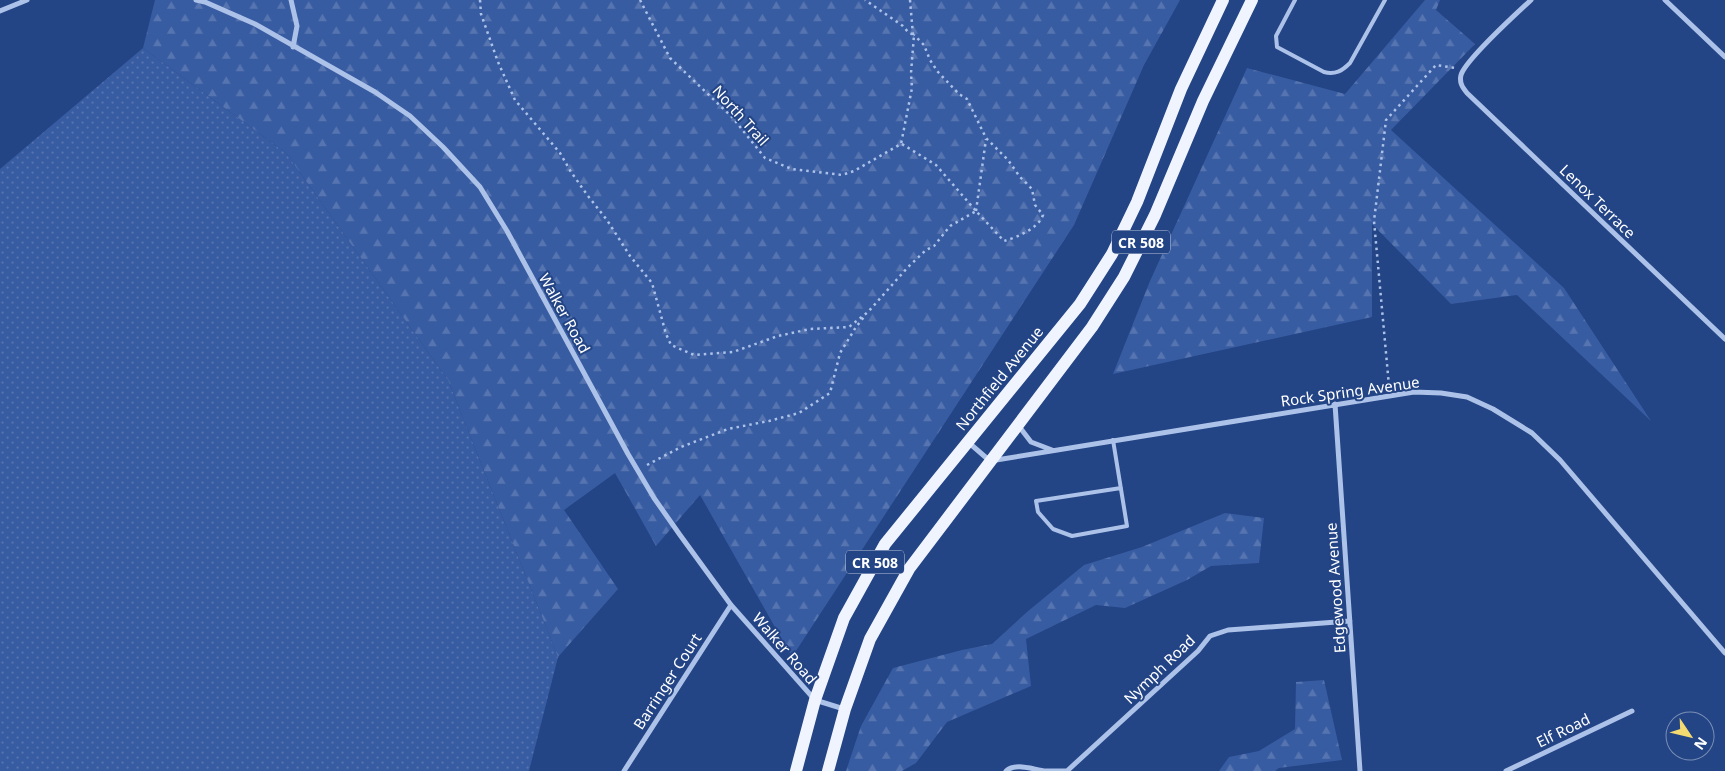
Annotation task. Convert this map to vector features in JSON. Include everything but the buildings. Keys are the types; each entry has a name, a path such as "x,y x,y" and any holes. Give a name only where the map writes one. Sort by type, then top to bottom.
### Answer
{"main road":[{"name":"Northfield Avenue","path":"796,771 815,700 844,618 885,544 1080,304 1112,254 1137,202 1181,89 1223,0"},
{"name":"CR 508","path":"828,771 844,709 870,639 909,569 1092,327 1124,276 1155,215 1203,101 1252,0"}],"street":[{"path":"0,11 27,0"},
{"name":"Walker Road","path":"196,0 205,2 255,24 375,92 410,116 443,147 480,187 507,231 654,498 731,605 815,700 844,709"},
{"path":"291,0 297,26 293,47"},
{"path":"1465,69 1470,60 1531,0"},
{"path":"1665,0 1725,58"},
{"name":"Lenox Terrace","path":"1465,69 1461,77 1461,86 1467,93 1725,339"},
{"name":"Rock Spring Avenue","path":"990,461 1414,392 1441,393 1467,397 1493,409 1532,433 1560,460 1725,653"},
{"name":"Edgewood Avenue","path":"1336,404 1360,771"},
{"path":"1017,424 1031,442 1052,450"},
{"path":"968,442 990,461"},
{"name":"Barringer Court","path":"624,771 731,605"},
{"name":"Nymph Road","path":"1006,771 1009,768 1023,767 1068,771 1198,651 1210,636 1228,630 1350,621"},
{"name":"Elf Road","path":"1506,771 1632,711"}],"lane":[{"path":"1295,0 1276,36 1277,46 1324,72 1332,74 1345,68 1350,63 1385,0"},
{"path":"1112,440 1121,488 1127,526 1072,536 1053,529 1038,512 1036,501 1121,488"}],"path":[{"path":"480,0 481,14 514,100 560,153 571,172 607,220 630,256 652,282 666,334 671,345 694,355 732,352 778,336 810,329 849,327 868,312"},
{"name":"North Trail","path":"640,0 670,58 732,117 765,158 792,169 842,175 854,171 901,144"},
{"path":"865,0 904,26 908,32 914,35 924,44 930,60 938,72 959,94 967,99 986,138 1008,160 1020,177 1032,189 1035,204 1043,215 1041,220 1018,236 1004,241 936,165 901,144 912,88 911,73 914,35 910,0"},
{"path":"1390,396 1374,221 1386,120 1436,65 1465,69"},
{"path":"976,211 986,138"},
{"path":"645,466 681,447 728,428 769,421 798,412 830,393 840,353 868,312 908,267 926,250 934,246 950,226 976,211"}],"green space":[{"path":"155,0 1180,0 1144,65 1074,225 792,657 700,495 656,546 615,473 564,510 618,589 558,657 448,380 286,153 143,48"},
{"path":"1425,0 1440,0 1436,10 1475,44 1391,130 1564,288 1651,421 1517,295 1451,304 1372,224 1372,317 1113,374 1150,281 1247,68 1345,94"},
{"path":"143,48 286,153 448,380 558,657 529,771 0,771 0,169"},
{"path":"1225,513 1264,518 1259,563 1211,566 1187,580 1125,608 1096,605 1026,639 1031,686 947,722 916,763 902,771 846,771 861,726 893,668 992,644 1084,565 1142,547"},
{"path":"1324,680 1342,760 1279,768 1275,771 1219,771 1229,757 1259,751 1295,729 1296,682"}]}
